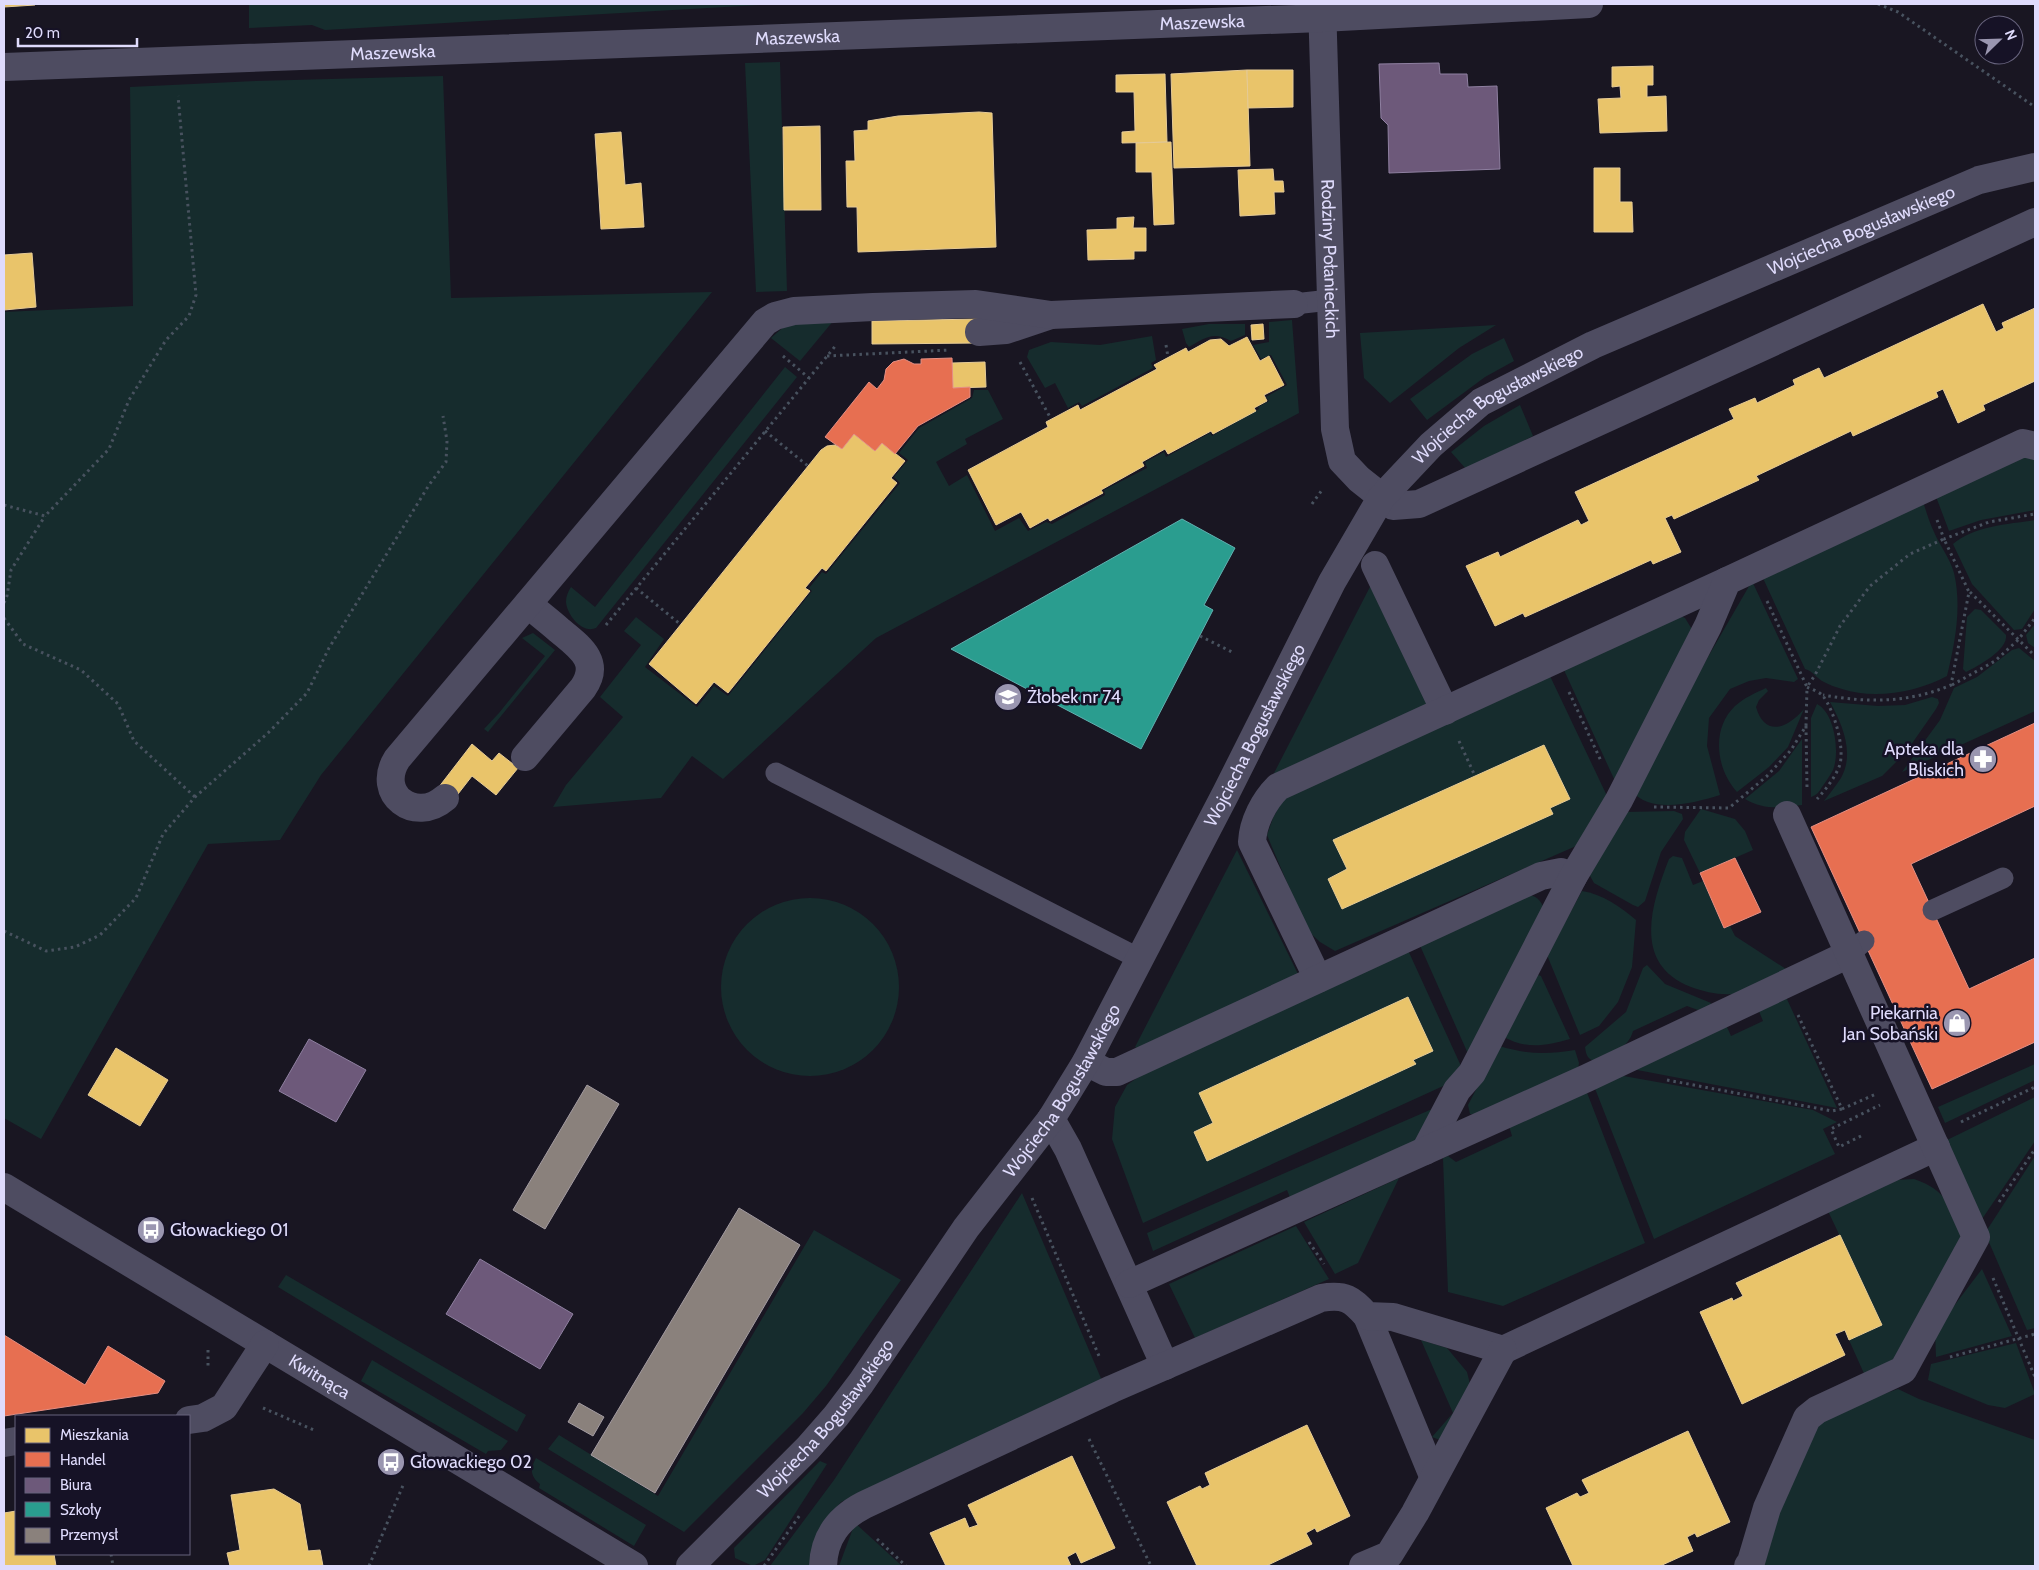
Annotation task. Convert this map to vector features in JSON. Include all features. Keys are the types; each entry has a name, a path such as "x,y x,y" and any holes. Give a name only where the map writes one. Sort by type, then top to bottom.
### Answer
{"street":[{"name":"Maszewska","path":"4,67 1322,11 1589,4"},
{"name":"Rodziny Połanieckich","path":"1322,11 1330,300 1337,442 1342,461 1381,498"},
{"name":"Wojciecha Bogusławskiego","path":"690,1566 808,1448 836,1416 861,1383 966,1228 1050,1118 1086,1062 1226,793 1332,582 1381,498 1431,445 1481,402 1593,345 1979,180 2035,167"},
{"path":"1381,498 1394,506 1419,504 2035,222"},
{"path":"444,798 439,803 426,808 419,809 406,805 396,797 391,784 393,765 765,322 775,316 794,311 976,304 1050,314 1294,304"},
{"path":"979,332 1006,330 1050,314"},
{"path":"1318,979 1252,842 1253,829 1272,794 1278,787 1555,662 2031,442"},
{"path":"1375,565 1445,711"},
{"path":"1425,1151 1457,1090 1472,1073 1573,877 1619,800 1708,626 1727,581"},
{"path":"525,757 587,682 590,670 584,652 528,604"},
{"path":"1226,793 1261,813"},
{"path":"1748,1566 1751,1562 1768,1508 1807,1418 1817,1410 1903,1370 1976,1237 1933,1141 1856,948 1787,815"},
{"path":"1086,1062 1106,1072 1117,1072 1541,876 1561,872 1573,877"},
{"path":"1129,1284 1425,1151 1784,985 1856,948"},
{"path":"1050,1118 1068,1149 1165,1366"},
{"path":"1363,1566 1394,1561 1414,1512 1503,1350 1933,1141"},
{"name":"Kwitnąca","path":"4,1187 634,1566"},
{"path":"823,1566 826,1547 831,1535 849,1513 1074,1406 1321,1298 1330,1296 1352,1300 1367,1316 1433,1476"},
{"path":"1367,1316 1393,1317 1503,1350"},
{"path":"190,1420 203,1418 224,1407 265,1344"}],"lane":[{"path":"1294,304 1330,300"},
{"path":"776,773 1140,959"},
{"path":"1933,910 2003,878"}],"path":[{"path":"1878,4 1898,12 2035,107"},
{"path":"4,603 11,570 45,516 109,449 129,400 166,340 189,316 196,296 175,60"},
{"path":"584,652 845,334 855,308"},
{"path":"1015,354 1052,420"},
{"path":"4,931 46,951 75,947 100,935 136,898 163,834 195,797 268,733 307,693 329,648 429,485 446,462 447,441 443,416"},
{"path":"765,431 808,466"},
{"path":"4,505 45,516"},
{"path":"1806,687 1815,675 1840,626 1870,586 1910,554 1989,522 2035,514"},
{"path":"1944,539 1969,592 2035,656"},
{"path":"636,588 680,624"},
{"path":"1951,685 1969,592"},
{"path":"1774,616 1806,687 1807,794"},
{"path":"4,618 23,644 81,670 118,704 134,741 195,797"},
{"path":"1806,687 1823,695 1856,701 1899,700 1932,694 1995,660 2018,640 2035,618"},
{"path":"1200,636 1232,652"},
{"path":"1555,662 1619,800 1662,808 1696,806 1729,808 1767,776 1790,750 1806,726"},
{"path":"1816,800 1828,787 1840,765 1842,747 1837,726 1823,695"},
{"path":"1665,1079 1832,1111 1842,1109 1784,985"},
{"path":"1933,1141 2035,1088"},
{"path":"1861,1114 1831,1129 1839,1147 1861,1136"},
{"path":"2035,1149 1976,1237 2035,1377"},
{"path":"1029,1191 1112,1389"},
{"path":"1290,1212 1334,1280 1343,1298"},
{"path":"1903,1370 2035,1334"},
{"path":"207,1342 209,1378 264,1408 314,1430"},
{"path":"1074,1406 1151,1566"},
{"path":"369,1566 404,1483"}],"green space":[{"path":"249,4 776,4 325,30 312,25 249,28"},
{"path":"780,62 787,291 756,292 745,63"},
{"path":"443,76 451,298 712,292 321,775 280,840 208,844 41,1139 4,1118 4,312 133,306 130,87 255,81"},
{"path":"834,320 800,361 771,338 787,324"},
{"path":"1292,320 1299,413 876,638 723,779 692,756 661,798 553,807 566,785 623,717 600,697 641,645 624,631 636,617 664,639 645,667 697,707 714,686 728,696 812,591 809,588 822,572 826,574 900,483 894,477 908,460 899,453 919,428 972,398 974,390 988,390 1003,419 965,439 967,444 936,462 949,486 967,475 995,531 1019,518 1028,531 1046,522 1052,524 1105,495 1104,490 1147,468 1145,462 1164,452 1166,457 1210,433 1212,436 1259,409 1258,407 1269,401 1266,397 1287,385 1271,355 1261,359 1253,345 1269,342 1269,322"},
{"path":"1209,324 1245,324 1245,335 1231,341 1219,336 1209,337 1189,347 1182,329"},
{"path":"1496,325 1459,348 1390,403 1364,378 1360,333"},
{"path":"1152,336 1156,360 1151,363 1153,368 1082,406 1079,402 1068,408 1055,383 1045,388 1027,357 1029,350 1051,342 1100,345"},
{"path":"1504,338 1514,361 1485,377 1427,420 1410,399 1472,354"},
{"path":"785,367 797,377 596,628 586,628 576,622 569,612 566,602 571,587 595,607"},
{"path":"1520,405 1533,436 1466,469 1451,452 1484,426"},
{"path":"2021,457 2035,458 2035,510 1981,520 1949,531 1935,494"},
{"path":"1922,499 1932,528 1954,573 1956,586 1956,625 1953,651 1947,676 1909,690 1882,694 1855,692 1826,683 1805,669 1762,576"},
{"path":"2035,520 2035,609 2022,629 2014,630 1972,584 1953,544 1971,533 1981,530"},
{"path":"1752,581 1798,679 1794,682 1766,678 1749,681 1730,689 1709,718 1707,746 1720,795 1685,804 1673,805 1661,805 1639,798 1631,790"},
{"path":"1372,583 1429,707 1272,777"},
{"path":"1975,609 1981,610 2006,635 2005,641 1997,652 1966,672 1963,669 1967,617"},
{"path":"1678,615 1685,618 1693,631 1615,781 1564,670"},
{"path":"2035,624 2035,648 2028,643 2026,635"},
{"path":"533,633 555,650 488,732 484,729 545,656 522,638"},
{"path":"2019,648 2035,661 2035,711 1902,772 1940,720 1954,688 1977,677 2012,650"},
{"path":"1550,676 1608,798 1583,843 1335,951 1320,942 1307,930 1267,835 1283,799"},
{"path":"1766,688 1768,691 1759,700 1756,707 1765,723 1777,727 1784,725 1798,716 1804,709 1788,747 1769,767 1737,792 1724,772 1721,761 1719,749 1722,726 1727,715 1735,706"},
{"path":"1932,697 1938,699 1939,703 1936,709 1906,752 1882,776 1824,801 1841,778 1847,759 1845,739 1839,720 1830,702 1878,706 1905,705"},
{"path":"1817,704 1823,709 1832,724 1836,754 1832,772 1819,792 1811,797 1811,718"},
{"path":"1802,739 1802,805 1766,807 1745,799 1779,771"},
{"path":"1701,809 1735,819 1745,831 1753,850 1700,873 1684,840 1685,832"},
{"path":"1674,811 1682,814 1683,819 1661,852 1645,901 1638,907 1594,883 1589,874 1625,812"},
{"path":"1237,850 1298,974 1138,1049 1135,1047"},
{"path":"1673,856 1682,858 1693,885 1703,881 1724,928 1730,926 1735,936 1789,971 1750,990 1731,994 1710,993 1691,987 1672,977 1660,964 1653,949 1651,932 1652,914 1662,877 1669,859"},
{"path":"1582,891 1597,895 1611,902 1636,920 1632,967 1618,1002 1599,1026 1580,1035 1547,955"},
{"path":"1521,894 1534,897 1543,906 1469,1056 1418,941"},
{"path":"810,898 844,905 859,913 873,924 884,938 892,953 899,987 892,1021 884,1036 873,1050 859,1061 844,1069 810,1076 776,1069 761,1061 747,1050 736,1036 728,1021 721,987 728,953 736,938 747,924 761,913 776,905"},
{"path":"1407,948 1461,1066 1452,1082 1143,1223 1112,1139 1115,1107 1127,1085 1144,1073"},
{"path":"1647,965 1665,984 1711,1003 1709,1008 1698,1010 1687,1006 1633,1031 1627,1042 1613,1053 1596,1061 1589,1058 1585,1047 1626,1012 1643,968"},
{"path":"1536,974 1541,976 1570,1039 1543,1045 1526,1045 1501,1035"},
{"path":"1786,997 1837,1108 1632,1069 1726,1025 1731,1036 1763,1021 1758,1009"},
{"path":"1499,1046 1536,1053 1575,1050 1579,1063 1578,1069 1478,1115 1470,1114 1468,1105"},
{"path":"2035,1064 2035,1080 1945,1123 1938,1107"},
{"path":"1618,1075 1813,1110 1837,1122 1823,1129 1835,1154 1654,1239 1594,1086"},
{"path":"1586,1090 1645,1243 1503,1306 1448,1292 1443,1158 1448,1156 1456,1162 1512,1136 1509,1126"},
{"path":"2035,1097 2035,1141 1980,1222 1947,1140"},
{"path":"1439,1106 1420,1140 1291,1200 1287,1190 1153,1251 1147,1233"},
{"path":"2035,1156 2035,1328 2027,1330 1985,1233"},
{"path":"1399,1178 1358,1263 1335,1274 1304,1222"},
{"path":"1914,1179 1934,1189 1946,1200 1962,1235 1898,1361 1866,1378 1849,1340 1882,1325 1828,1211 1896,1180"},
{"path":"1022,1193 1103,1383 841,1502 819,1529 809,1565 770,1566 834,1480"},
{"path":"1296,1226 1329,1279 1195,1338 1169,1284"},
{"path":"814,1230 901,1280 826,1386 803,1413 684,1532 548,1449 559,1435 658,1496"},
{"path":"1982,1269 2012,1336 1936,1357 1935,1331"},
{"path":"286,1275 526,1415 517,1432 278,1287"},
{"path":"1421,1340 1447,1348 1467,1372 1470,1384 1440,1440 1432,1437 1453,1413"},
{"path":"2016,1343 2035,1394 2005,1408 1988,1405 1928,1380 1931,1364"},
{"path":"372,1360 508,1441 501,1450 488,1451 486,1454 361,1381"},
{"path":"1898,1389 1919,1399 2035,1440 2035,1566 1759,1566 1812,1425 1872,1398"},
{"path":"536,1458 646,1525 634,1546 539,1488 540,1484 534,1478 532,1472"},
{"path":"820,1461 827,1464 765,1560 753,1566 735,1558 734,1548"},
{"path":"855,1523 902,1566 839,1566"}],"building: Mieszkania":[{"path":"4,4 35,4 35,5 4,7"},
{"path":"1653,66 1653,85 1647,85 1647,97 1666,96 1667,131 1600,133 1598,99 1621,98 1620,86 1612,87 1612,67"},
{"path":"1247,70 1250,166 1174,168 1171,74"},
{"path":"1247,70 1293,70 1293,107 1248,108"},
{"path":"1165,74 1167,142 1122,143 1122,132 1135,131 1134,92 1116,92 1116,75"},
{"path":"992,113 996,247 858,252 857,207 847,207 846,161 855,161 854,131 868,130 868,121 898,116"},
{"path":"820,126 821,210 784,210 783,127"},
{"path":"621,132 625,185 641,183 644,227 601,229 595,134"},
{"path":"1171,142 1174,224 1154,225 1152,172 1136,172 1136,143"},
{"path":"1594,168 1620,168 1620,202 1632,202 1633,232 1594,232"},
{"path":"1273,169 1274,181 1283,181 1284,192 1274,192 1275,214 1240,216 1238,170"},
{"path":"1134,217 1133,228 1146,228 1146,251 1134,251 1134,259 1088,260 1087,230 1117,229 1117,218"},
{"path":"32,253 36,307 4,310 4,255"},
{"path":"1983,304 1996,332 2004,328 2002,323 2035,308 2035,381 1983,405 1985,410 1958,423 1943,389 1936,392 1938,397 1853,436 1851,431 1756,476 1759,480 1674,519 1672,515 1665,518 1681,552 1653,564 1651,560 1525,617 1523,613 1495,626 1466,566 1498,552 1500,557 1578,520 1581,525 1589,521 1575,492 1734,419 1729,409 1755,398 1757,403 1795,385 1793,380 1819,368 1824,378"},
{"path":"979,319 979,343 872,344 872,321"},
{"path":"1263,324 1264,339 1252,340 1251,325"},
{"path":"1247,337 1260,361 1269,356 1284,385 1264,395 1267,401 1254,408 1256,411 1213,434 1211,431 1168,454 1165,449 1142,462 1144,466 1101,490 1103,493 1050,521 1048,518 1030,528 1021,512 996,525 968,470 1048,427 1046,422 1078,405 1080,410 1157,369 1154,365 1186,348 1188,352 1210,340 1221,339 1229,346"},
{"path":"985,362 986,387 953,388 952,363"},
{"path":"854,434 875,451 882,443 905,461 891,478 897,483 826,571 822,568 805,588 810,591 728,693 714,682 696,704 649,664 821,450 827,446 835,445 842,449"},
{"path":"472,744 492,761 499,753 518,768 496,795 472,776 451,803 435,792"},
{"path":"1544,745 1570,799 1550,808 1553,814 1342,909 1328,879 1347,869 1333,840"},
{"path":"1408,997 1433,1051 1413,1060 1416,1064 1207,1161 1194,1132 1213,1123 1199,1093"},
{"path":"116,1048 168,1080 140,1126 88,1095"},
{"path":"1840,1235 1882,1325 1849,1340 1845,1330 1835,1334 1845,1355 1742,1404 1700,1312 1732,1298 1733,1301 1743,1296 1736,1283"},
{"path":"1307,1425 1350,1516 1317,1532 1315,1528 1306,1533 1312,1544 1266,1566 1197,1566 1167,1502 1200,1486 1202,1489 1210,1485 1205,1473"},
{"path":"1688,1431 1730,1522 1697,1537 1695,1533 1687,1537 1693,1551 1660,1566 1573,1566 1546,1508 1577,1493 1580,1497 1589,1493 1582,1480"},
{"path":"1072,1456 1115,1548 1081,1563 1076,1552 1067,1557 1071,1566 946,1566 930,1533 965,1518 969,1528 978,1525 968,1505"},
{"path":"274,1489 300,1504 308,1551 320,1550 323,1566 230,1566 227,1553 240,1550 231,1495"},
{"path":"15,1511 15,1555 54,1555 56,1566 4,1566 4,1513"}],"building: Handel":[{"path":"952,358 953,388 970,387 970,397 918,426 895,454 882,443 875,451 854,434 842,449 825,437 869,382 877,389 884,380 886,369 893,362 904,359 914,364 921,364 921,359"},
{"path":"2035,723 2035,806 1911,864 1969,989 2035,958 2035,1042 1932,1089 1811,827"},
{"path":"1735,858 1761,912 1724,928 1700,873"},
{"path":"4,1335 85,1385 108,1346 165,1381 158,1393 4,1416"}],"building: Biura":[{"path":"1439,63 1440,74 1467,74 1468,87 1497,86 1500,169 1389,173 1388,125 1381,118 1379,64"},
{"path":"309,1039 366,1070 336,1122 279,1091"},
{"path":"480,1259 573,1314 540,1369 446,1314"}],"building: Szkoły":[{"path":"1182,519 1235,548 1204,605 1213,610 1141,749 951,649"}],"building: Przemysł":[{"path":"587,1085 619,1104 545,1229 513,1210"},
{"path":"739,1208 800,1245 655,1493 591,1455"},
{"path":"579,1403 604,1417 593,1436 568,1422"}],"place":[{"name":"Żłobek nr 74","path":"1008,697"},
{"name":"Apteka dla Bliskich","path":"1983,759"},
{"name":"Piekarnia Jan Sobański","path":"1957,1023"},
{"name":"Głowackiego 01","path":"151,1230"},
{"name":"Głowackiego 02","path":"391,1462"}]}
